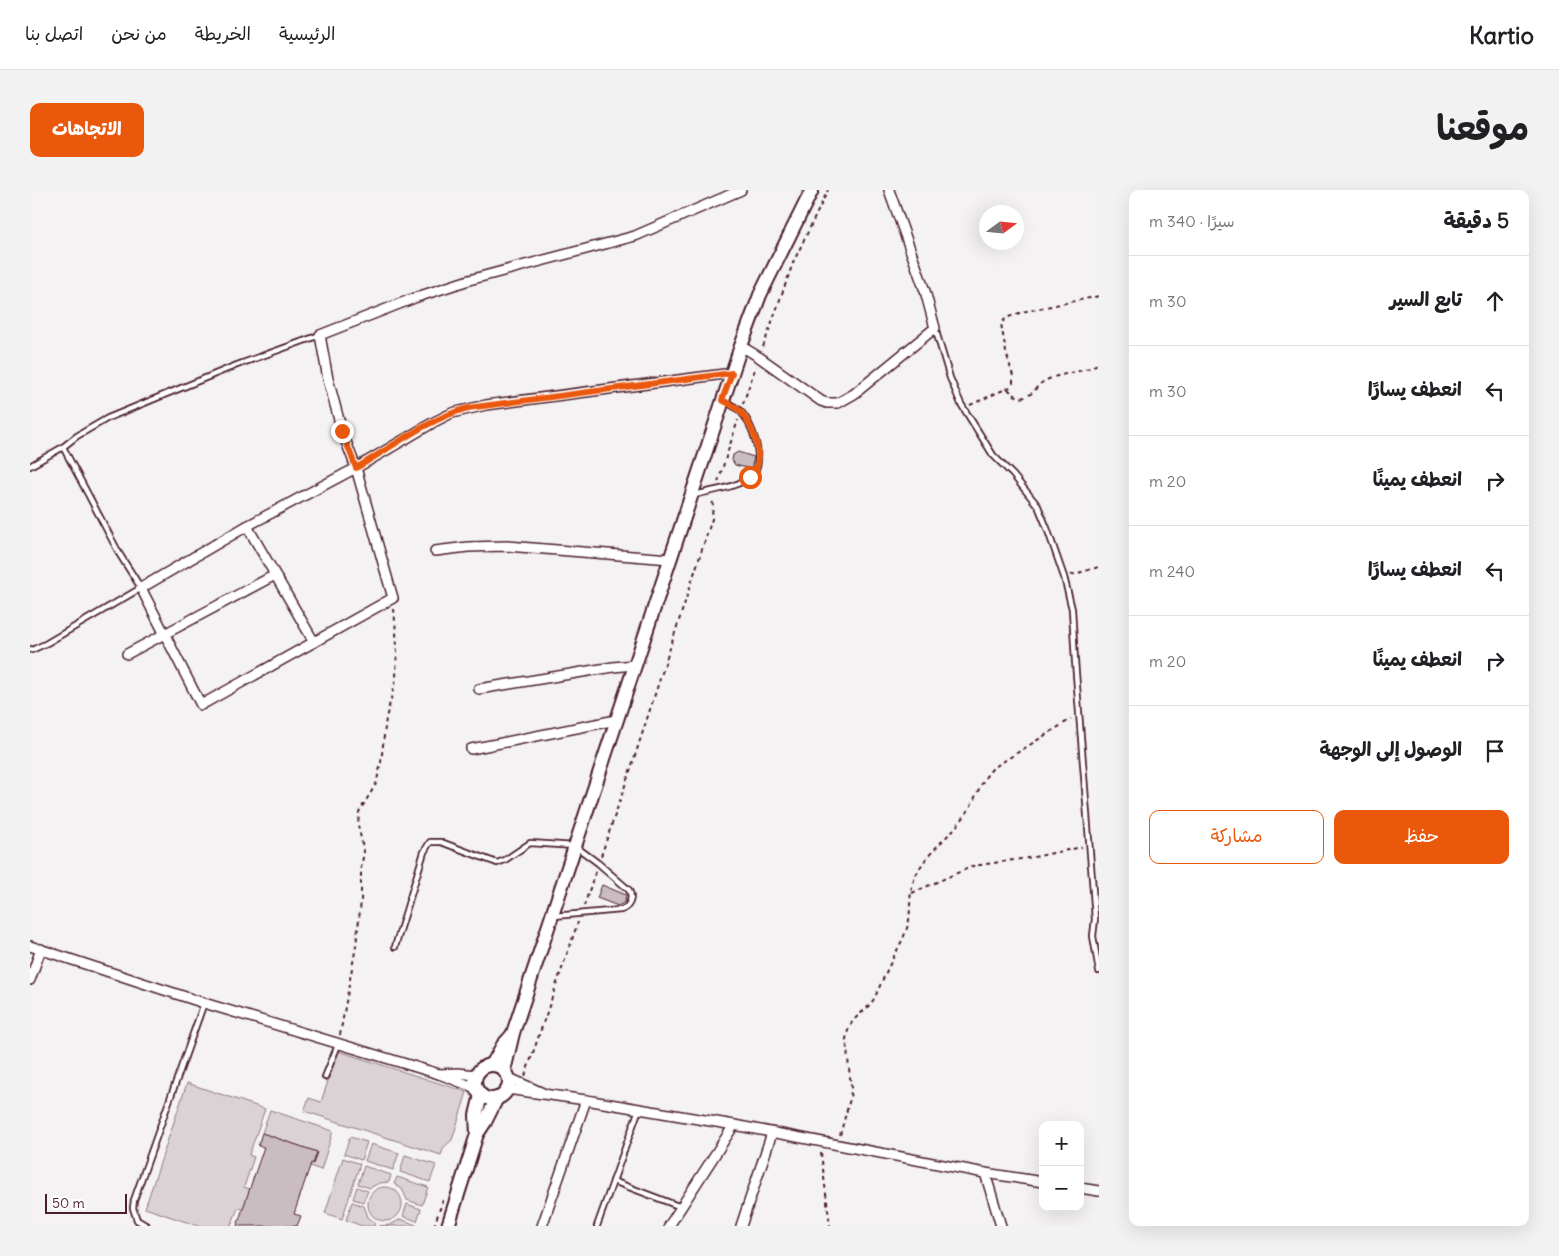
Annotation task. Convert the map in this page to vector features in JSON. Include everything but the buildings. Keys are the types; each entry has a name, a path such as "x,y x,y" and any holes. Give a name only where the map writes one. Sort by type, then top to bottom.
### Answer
{"main road":[{"path":"448,1226 477,1134 488,1118 502,1080 513,1033 722,400 760,295 812,190"},
{"path":"477,1134 476,1115 480,1070 486,1066 502,1080"},
{"path":"478,1086 486,1098 502,1080"}],"street":[{"path":"732,373 468,408 452,413 356,468 247,526 141,588 201,705 393,598 356,468 342,431 328,379 320,335 417,297 469,280 635,236 741,190"},
{"path":"741,346 821,401 834,404 854,394 935,328 925,291 889,190"},
{"path":"247,526 314,642"},
{"path":"435,550 507,546 670,559"},
{"path":"127,654 275,575"},
{"path":"479,689 634,665"},
{"path":"471,750 616,720"},
{"path":"30,946 338,1045 478,1086"},
{"path":"30,980 40,949"},
{"path":"439,1074 458,1073 478,1086"},
{"path":"502,1080 522,1083 543,1093"},
{"path":"502,1080 526,1093 543,1093 734,1125 820,1143 1039,1181"},
{"path":"542,1226 586,1100"},
{"path":"669,1226 734,1125"},
{"path":"741,1226 772,1133"},
{"path":"986,1173 1001,1226"},
{"path":"1084,1189 1099,1191"}],"lane":[{"path":"935,328 950,378 964,408 993,455 1013,475 1038,506 1064,577 1072,610 1095,919 1093,936 1099,971"},
{"path":"30,466 108,418 237,365 320,335"},
{"path":"691,496 742,482 753,474 756,469 758,458 752,432 741,411 722,400"},
{"path":"30,649 32,650 48,643 141,588 120,555 62,447"},
{"path":"395,947 424,852 430,842 441,842 497,863 505,860 530,843 575,846 629,890 631,899 625,909 552,916"},
{"path":"147,1226 137,1220 133,1208 134,1200 204,1003"},
{"path":"325,1077 338,1045"},
{"path":"597,1226 638,1109"},
{"path":"613,1181 681,1207"}],"path":[{"path":"964,408 1012,386 1014,382 1002,335 1001,324 1003,320 1022,312 1099,296"},
{"path":"1008,388 1017,396 1026,397 1043,382 1090,368 1099,363"},
{"path":"522,1083 632,765 712,519"},
{"path":"1064,577 1099,567"},
{"path":"338,1045 359,919 361,868 364,852 358,825 359,812 376,784 381,763 386,718 396,679 397,645 393,598"},
{"path":"837,1145 847,1111 851,1087 846,1040 847,1033 850,1024 856,1016 867,1007 874,997 902,942 909,919 913,882 926,859 966,815 988,773 1003,761 1079,714"},
{"path":"911,893 973,866 1034,857 1090,845"},
{"path":"820,1143 830,1226"}],"shaded area":[{"path":"338,1051 467,1092 452,1140 444,1147 441,1155 304,1111 309,1098 321,1102"},
{"path":"187,1083 265,1109 249,1155 254,1157 244,1187 250,1189 243,1209 238,1208 231,1226 198,1226 145,1208"},
{"path":"270,1110 333,1131 321,1170 310,1166 311,1163 313,1164 317,1152 262,1133"},
{"path":"350,1137 367,1142 361,1160 344,1154"},
{"path":"371,1144 399,1153 393,1170 365,1161"},
{"path":"405,1155 436,1165 430,1182 400,1172"},
{"path":"343,1158 360,1164 342,1219 325,1213"},
{"path":"364,1166 391,1175 389,1182 379,1183 370,1188 358,1184"},
{"path":"397,1177 428,1187 422,1205 407,1200 402,1189 394,1184"},
{"path":"357,1187 368,1191 363,1202 353,1199"},
{"path":"385,1187 392,1188 397,1192 401,1197 401,1211 397,1216 392,1220 385,1221 378,1220 373,1216 369,1211 368,1204 369,1197 373,1192 378,1188"},
{"path":"352,1202 364,1206 368,1217 375,1223 374,1226 362,1226 346,1220"},
{"path":"407,1204 421,1209 417,1221 403,1216"},
{"path":"401,1219 416,1226 379,1226 390,1225"}],"route":[{"path":"342,431 356,468 434,422 468,408 732,373 722,400 741,411 756,442 758,458 756,469 750,477"}]}
